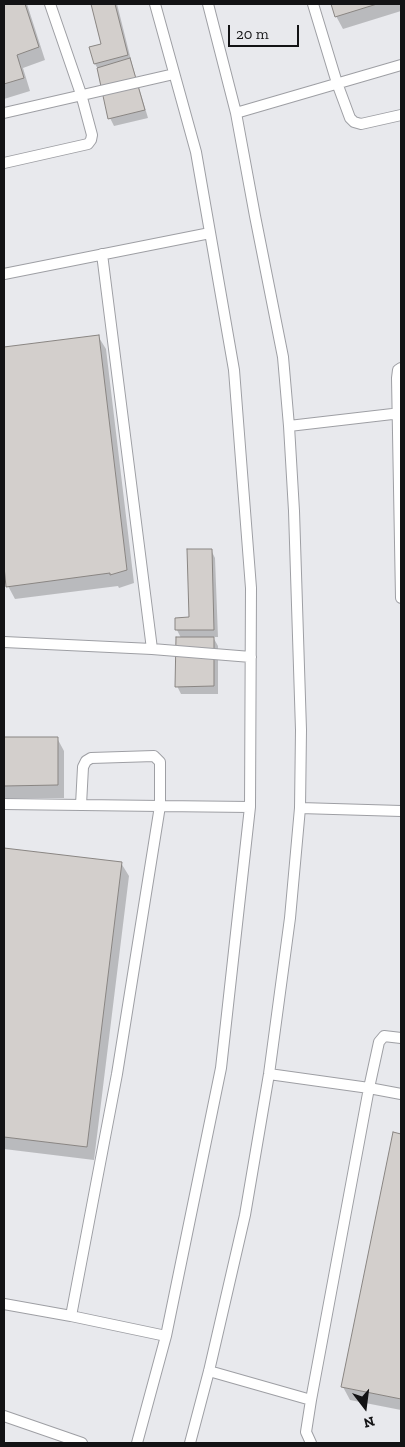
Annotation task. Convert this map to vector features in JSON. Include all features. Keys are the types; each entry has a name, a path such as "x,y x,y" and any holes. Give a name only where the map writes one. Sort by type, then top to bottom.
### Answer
{"lane":[{"path":"4,164 88,144 91,140 92,135 81,94 50,4"},
{"path":"137,1443 166,1336 221,1068 250,808 251,588 234,370 196,152 155,4"},
{"path":"190,1443 209,1371 245,1215 270,1074 290,918 300,808 300,700 294,511 283,357 254,216 236,113 208,4"},
{"path":"313,4 337,83 350,118 354,122 361,124 401,115"},
{"path":"236,113 401,65"},
{"path":"4,113 174,74"},
{"path":"4,274 210,233"},
{"path":"102,254 152,649"},
{"path":"401,368 398,370 397,378 400,413 401,598"},
{"path":"289,426 400,413"},
{"path":"4,642 152,649 250,657"},
{"path":"71,1316 117,1074 160,806 160,762 154,756 91,758 86,761 83,767 81,805"},
{"path":"4,804 250,808"},
{"path":"300,808 401,811"},
{"path":"311,1443 306,1432 311,1400 368,1088 379,1042 384,1036 401,1038"},
{"path":"270,1074 401,1094"},
{"path":"4,1304 166,1336"},
{"path":"209,1371 311,1400"},
{"path":"4,1416 82,1443"}],"building":[{"path":"4,4 25,4 39,47 17,55 24,78 4,84"},
{"path":"91,4 115,4 128,55 94,64 89,47 101,44"},
{"path":"331,4 377,4 335,17"},
{"path":"130,58 145,110 108,119 97,68"},
{"path":"99,335 127,570 110,575 110,573 6,587 4,566 4,347"},
{"path":"187,549 212,549 214,630 175,630 175,618 189,617"},
{"path":"176,637 214,637 214,686 175,687"},
{"path":"4,737 58,737 58,785 4,786"},
{"path":"4,848 122,862 87,1147 4,1137"},
{"path":"393,1132 401,1134 401,1399 341,1387"}]}
